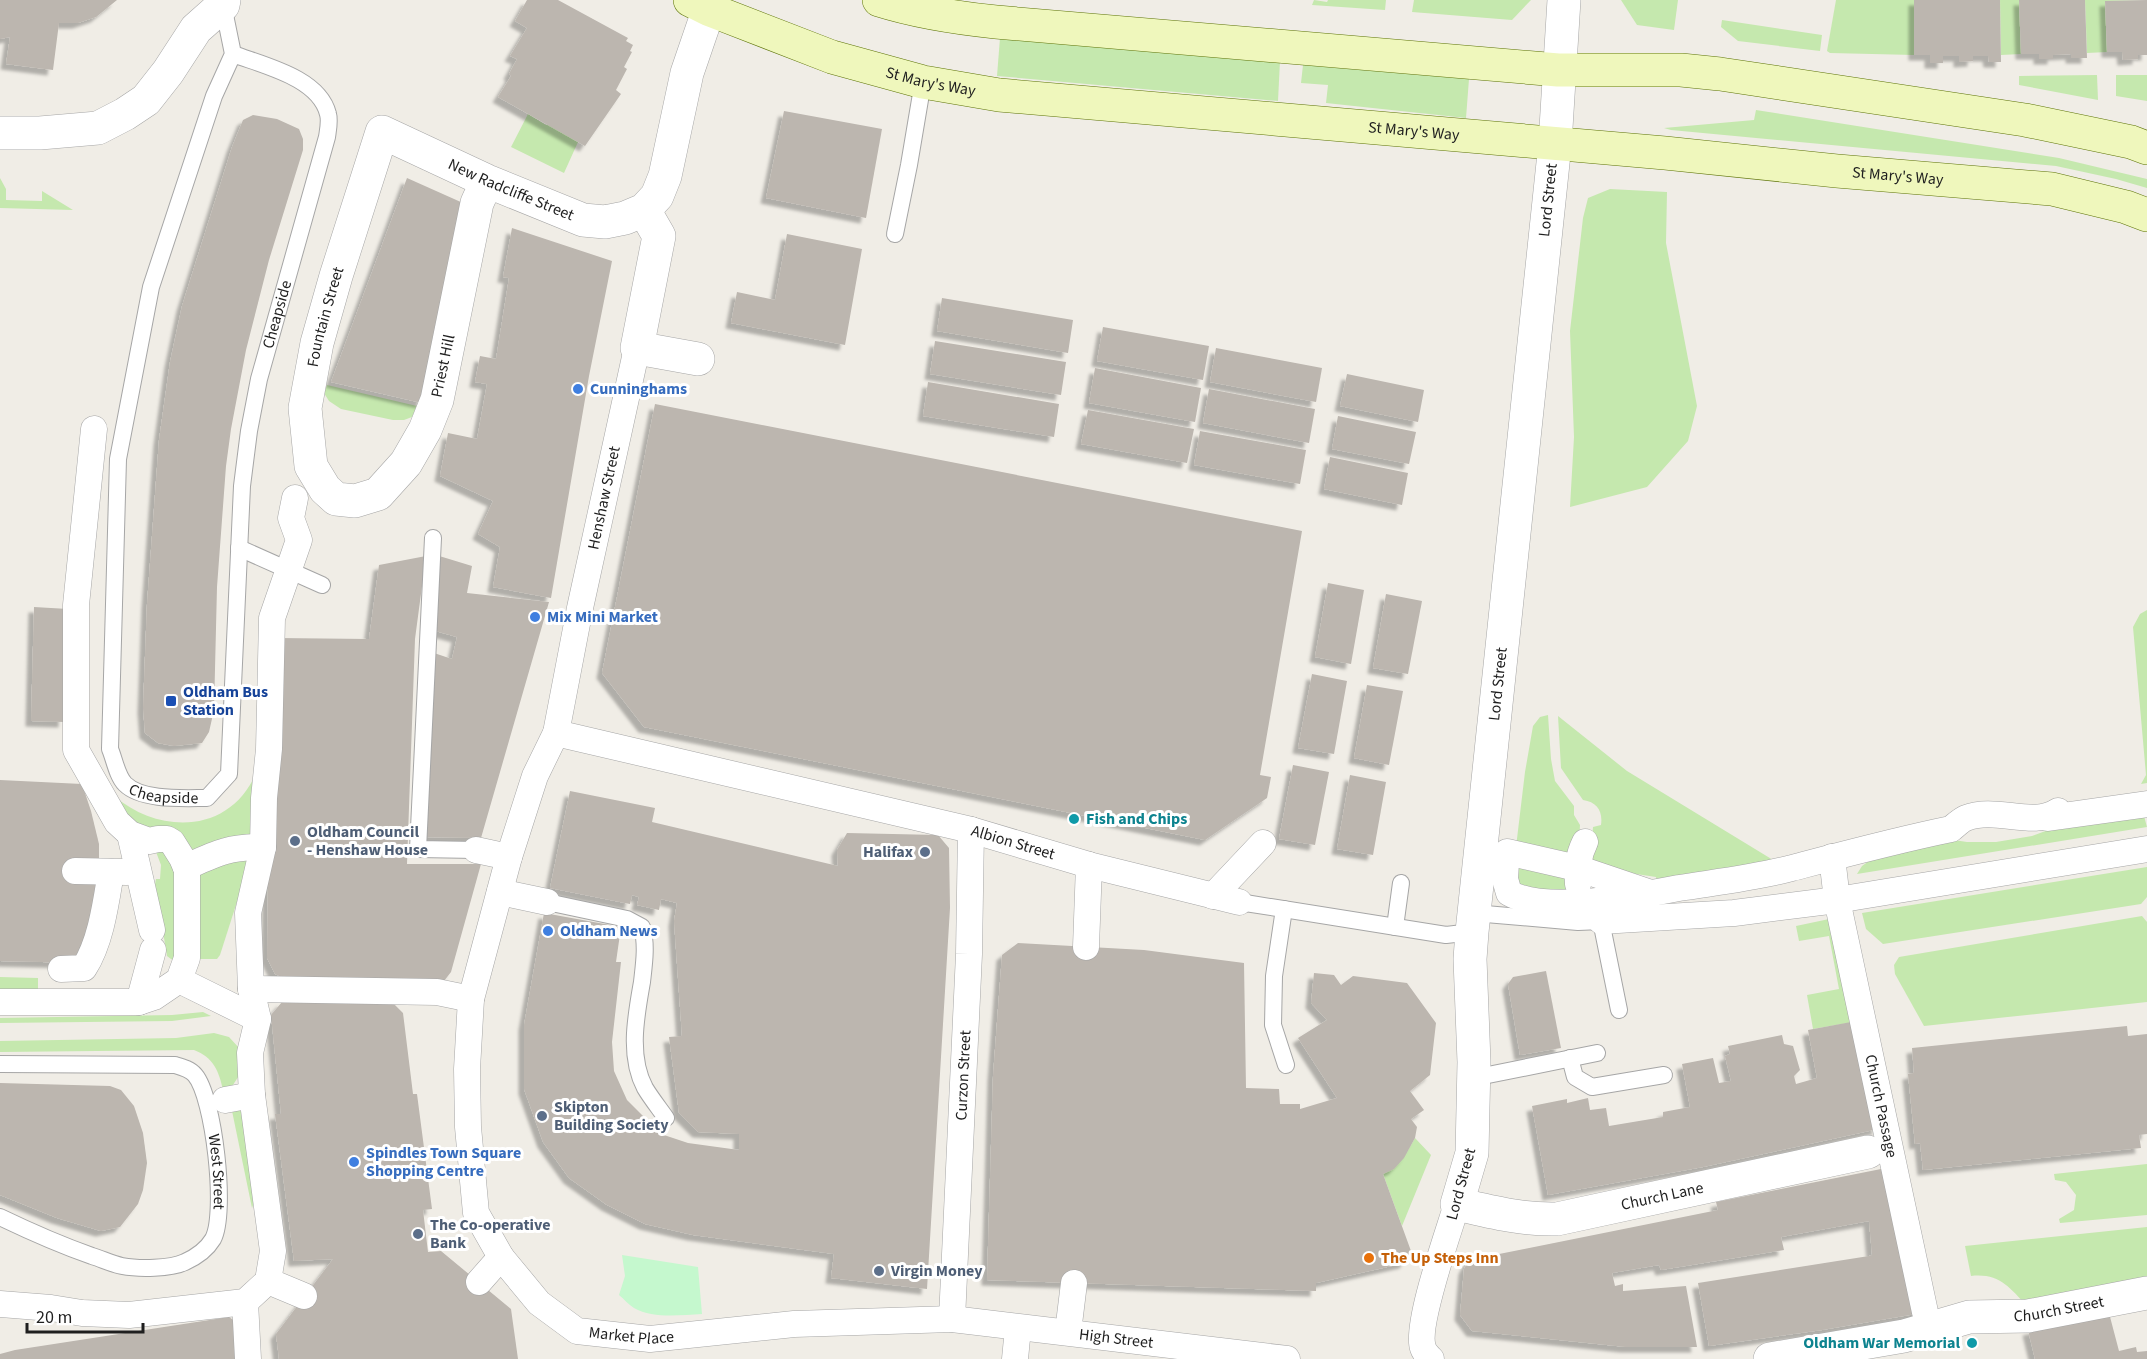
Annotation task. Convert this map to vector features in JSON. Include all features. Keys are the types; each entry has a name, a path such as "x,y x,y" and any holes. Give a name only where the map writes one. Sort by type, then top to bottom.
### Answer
{"main road":[{"path":"879,0 896,6 972,19 1558,70 1681,70 1720,74 2025,120 2132,142 2147,148"},
{"name":"St Mary's Way","path":"703,3 832,57 923,82 999,95 2052,189 2126,207 2147,215"}],"street":[{"name":"Lord Street","path":"1431,1359 1423,1348 1422,1332 1425,1312 1472,1153 1470,959 1555,144 1564,0"},
{"path":"0,133 40,133 98,128 125,114 146,100 168,72 196,28 223,2"},
{"path":"644,210 657,196 665,176 703,3"},
{"name":"New Radcliffe Street","path":"382,132 487,181 583,220 605,222 625,218 644,210"},
{"name":"Fountain Street","path":"336,499 326,489 311,466 305,408 317,343 382,132"},
{"name":"Priest Hill","path":"336,499 356,501 378,494 406,463 425,430 437,400 477,203 487,181"},
{"name":"Henshaw Street","path":"471,999 509,858 537,769 556,733 580,608 659,236 644,210"},
{"path":"637,348 698,359"},
{"path":"64,981 139,1002 154,997 179,980 187,957 186,867 176,846 167,839 158,838 149,842 130,834 117,822 75,750 76,605 94,429"},
{"path":"0,1304 52,1300 82,1313 119,1324 170,1306 245,1302 268,1281 273,1251 252,1095 250,1053 258,1019 251,989 248,913 263,847 264,798 269,749 272,618 299,540 291,518 295,498"},
{"name":"Albion Street","path":"556,733 971,830 1089,865 1239,902"},
{"path":"1652,893 1577,868 1506,857 1505,879 1509,892 1520,899 1581,902 1652,893 1787,863 1832,857 1951,829 1966,818 1990,814 2053,814 2147,793"},
{"name":"Curzon Street","path":"952,1319 969,954 971,830"},
{"path":"130,834 152,940 139,1002"},
{"path":"1581,902 1577,868 1579,854 1585,842"},
{"path":"1213,896 1263,843"},
{"path":"186,867 224,850 263,847"},
{"path":"1601,921 1734,913 1837,900 2147,849"},
{"path":"476,850 509,858"},
{"name":"Church Passage","path":"1832,857 1837,900 1925,1312"},
{"path":"1086,947 1089,865"},
{"path":"75,871 139,872"},
{"path":"0,1002 64,981 84,968 89,960 103,916 111,872"},
{"path":"500,892 547,902"},
{"path":"179,980 258,1019"},
{"path":"251,989 437,993 471,999"},
{"name":"Market Place","path":"471,999 467,1069 468,1127 476,1213 501,1257 539,1303 577,1331 650,1339 795,1324 952,1319 1018,1328"},
{"path":"225,1100 252,1095"},
{"name":"Church Lane","path":"1457,1204 1536,1220 1557,1219 1868,1152"},
{"path":"479,1282 501,1257"},
{"path":"268,1281 304,1296"},
{"path":"1068,1332 1074,1283"},
{"name":"Church Street","path":"1770,1359 1904,1336 1969,1317 2028,1316 2147,1293"},
{"path":"245,1302 248,1359"},
{"path":"1015,1359 1018,1328"},
{"name":"High Street","path":"1018,1328 1287,1359"}],"lane":[{"path":"223,2 234,54"},
{"name":"Cheapside","path":"234,54 310,86 325,105 329,117 327,138 259,379 242,486 239,548 229,774 207,798 174,798 141,793 124,783 110,749 118,459 151,287 214,96 234,54"},
{"path":"895,234 923,82"},
{"path":"433,538 418,849 476,850"},
{"path":"239,548 322,585"},
{"path":"1395,927 1401,883"},
{"path":"547,902 627,919 642,927 645,939 644,969 635,1028 637,1066 645,1087 666,1118"},
{"name":"Albion Street","path":"1239,902 1446,935 1473,922 1601,921"},
{"path":"1284,909 1274,976 1273,1025 1286,1065"},
{"path":"1601,921 1619,1010"},
{"path":"1473,1078 1597,1053"},
{"path":"1570,1058 1575,1077 1592,1088 1664,1075"},
{"name":"West Street","path":"0,1064 175,1065 189,1070 196,1076 207,1103 216,1151 219,1208 213,1239 200,1254 183,1263 142,1268 121,1266 91,1256 0,1216"}],"green space":[{"path":"1314,0 1327,2 1328,0 1386,0 1385,10 1312,5"},
{"path":"1414,0 1531,0 1512,20 1412,12"},
{"path":"1621,0 1678,0 1674,30 1637,25"},
{"path":"1836,0 1914,0 1914,55 1830,53 1827,51"},
{"path":"2000,0 2019,0 2021,54 2001,55"},
{"path":"2085,0 2147,0 2105,1 2107,52 2087,53"},
{"path":"1722,20 1822,35 1820,51 1738,41 1721,27"},
{"path":"1000,38 1280,61 1278,101 997,76"},
{"path":"1303,65 1469,79 1466,118 1326,103 1328,85 1301,83"},
{"path":"2097,75 2098,100 2019,85 2019,76"},
{"path":"2116,75 2147,75 2147,101 2116,96"},
{"path":"1756,110 2059,158 2147,179 2147,188 2056,166 1664,128 1754,120"},
{"path":"528,114 578,142 564,173 511,147"},
{"path":"0,178 6,189 6,200 42,201 42,191 73,210 0,208"},
{"path":"1610,189 1667,192 1666,243 1697,406 1688,441 1647,487 1570,507 1574,437 1570,331 1583,218 1588,198"},
{"path":"327,385 417,406 412,417 404,420 393,420 341,409 329,401 324,393"},
{"path":"2147,610 2147,783 2141,784 2146,775 2133,627 2140,614"},
{"path":"1548,715 1555,781 1574,806 1574,815 1580,825 1579,842 1571,860 1516,847 1533,726 1540,717"},
{"path":"1558,716 1627,771 1778,863 1658,885 1656,877 1590,867 1593,827 1601,825 1601,815 1595,805 1583,800 1561,768"},
{"path":"256,773 257,834 197,855 159,831 125,821 114,796 132,809 152,817 172,822 192,822 212,817 229,808 244,793"},
{"path":"2144,816 2147,827 1857,874 1862,866 1876,856 1947,839 1996,842 2032,836 2051,829"},
{"path":"153,844 179,862 175,962 167,956 155,884 156,879 160,879 161,865"},
{"path":"251,858 220,955 217,959 198,959 193,869"},
{"path":"1515,863 1571,874 1572,895 1529,893 1514,880"},
{"path":"2147,867 2147,897 2141,904 1883,944 1866,929 1862,913"},
{"path":"2142,916 2147,922 2147,1002 1924,1026 1895,974 1894,965 1899,957"},
{"path":"1834,918 1854,1022 1813,1029 1807,995 1839,989 1829,936 1799,941 1796,926"},
{"path":"0,977 38,978 38,996 0,995"},
{"path":"203,1012 211,1016 172,1021 0,1023 0,1018 172,1015"},
{"path":"214,1033 229,1037 240,1049 240,1074 231,1088 223,1090 214,1066 201,1053 194,1050 0,1052 0,1041 176,1038"},
{"path":"231,1106 244,1113 257,1194 252,1208"},
{"path":"1415,1138 1431,1155 1402,1226 1383,1174 1398,1163"},
{"path":"2147,1164 2147,1215 2060,1223 2059,1219 2074,1210 2076,1195 2066,1182 2055,1180 2054,1174"},
{"path":"2147,1227 2147,1280 2027,1306 2009,1287 1996,1279 1971,1276 1965,1246"},
{"path":"622,1255 698,1267 702,1314 658,1315 632,1307 619,1295 625,1276"}],"building":[{"path":"0,0 117,0 96,17 78,23 59,23 53,70 6,64 10,37 0,39"},
{"path":"527,0 558,0 628,38 626,41 633,45 624,67 627,69 616,90 621,94 585,146 498,97 511,76 509,74 517,59 510,56 527,28 515,21"},
{"path":"1914,0 2000,0 2001,62 1989,62 1988,56 1973,56 1973,61 1959,62 1959,56 1943,56 1943,63 1930,63 1930,55 1914,55"},
{"path":"2019,0 2085,0 2087,58 2071,58 2071,54 2053,55 2053,59 2039,59 2039,54 2021,54"},
{"path":"2147,0 2147,55 2138,55 2138,59 2123,60 2122,52 2107,52 2105,1"},
{"path":"784,111 882,129 866,218 766,198"},
{"path":"253,115 277,119 299,129 303,139 303,150 269,260 246,350 231,429 217,587 214,710 209,732 202,743 174,746 158,743 145,733 143,708 147,604 159,440 170,362 182,306 232,147 243,120"},
{"path":"407,178 463,203 422,403 331,382"},
{"path":"512,228 612,261 589,376 551,598 493,587 500,547 478,534 493,501 440,476 448,433 477,439 487,384 475,382 480,356 496,359 509,278 503,277"},
{"path":"787,234 862,249 845,345 731,323 737,292 775,300"},
{"path":"942,298 1073,320 1068,353 937,331"},
{"path":"1103,327 1209,346 1203,380 1097,361"},
{"path":"935,341 1066,362 1061,395 930,374"},
{"path":"1216,348 1322,368 1316,402 1210,382"},
{"path":"1095,368 1201,388 1195,422 1089,403"},
{"path":"1347,374 1424,390 1418,422 1340,406"},
{"path":"928,382 1059,404 1054,437 923,416"},
{"path":"1209,389 1315,409 1309,443 1203,423"},
{"path":"655,404 1302,531 1260,775 1271,777 1267,798 1205,840 644,727 602,673"},
{"path":"1088,410 1194,429 1187,463 1081,444"},
{"path":"1338,416 1416,432 1409,464 1332,449"},
{"path":"1200,431 1306,450 1300,484 1194,465"},
{"path":"1330,457 1408,473 1402,505 1324,489"},
{"path":"436,555 472,566 467,593 549,602 481,838 425,837 431,652 452,659 457,637 432,630"},
{"path":"426,556 415,639 407,864 481,864 451,972 444,981 288,980 275,974 267,958 269,816 277,638 369,639 379,565"},
{"path":"1328,583 1364,590 1351,664 1315,657"},
{"path":"1386,594 1422,601 1408,674 1373,668"},
{"path":"34,607 68,609 64,722 31,721"},
{"path":"1312,674 1347,681 1334,754 1298,748"},
{"path":"1367,685 1403,691 1389,765 1354,758"},
{"path":"1293,765 1329,772 1315,845 1279,839"},
{"path":"1350,775 1386,782 1373,855 1337,849"},
{"path":"0,780 82,784 99,844 99,878 84,963 0,961"},
{"path":"570,791 655,808 652,822 838,866 837,850 847,833 938,835 949,848 950,908 927,1289 831,1278 834,1254 693,1235 645,1224 607,1205 569,1178 543,1142 524,1089 524,1025 544,913 621,927 616,962 621,962 612,1042 614,1071 627,1100 661,1134 688,1143 739,1150 739,1134 698,1132 679,1113 669,1037 682,1036 674,921 677,903 661,899 659,910 637,905 639,897 632,895 630,904 550,888"},
{"path":"1018,943 1144,950 1244,963 1246,1088 1279,1089 1280,1104 1300,1104 1300,1109 1337,1098 1298,1038 1327,1020 1311,1003 1314,973 1334,975 1341,985 1353,976 1407,983 1436,1023 1430,1075 1410,1091 1424,1110 1411,1119 1417,1127 1415,1138 1404,1158 1394,1169 1383,1174 1411,1251 1405,1263 1316,1283 1316,1291 987,1280 993,1076 1002,955"},
{"path":"1546,971 1561,1048 1520,1055 1508,984 1513,977"},
{"name":"Spindles Town Square Shopping Centre","path":"282,1002 394,1004 403,1013 413,1094 417,1094 432,1209 423,1210 428,1252 441,1251 511,1309 518,1359 279,1359 276,1334 333,1259 294,1261 275,1114 281,1114 271,1015"},
{"path":"1851,1022 1878,1129 1703,1167 1548,1195 1532,1106 1567,1099 1567,1103 1588,1098 1590,1110 1606,1108 1609,1126 1663,1117 1663,1112 1690,1107 1682,1064 1713,1058 1719,1083 1731,1081 1725,1056 1730,1054 1728,1046 1782,1035 1784,1044 1793,1046 1800,1070 1794,1076 1796,1084 1817,1078 1808,1030"},
{"path":"2127,1026 2128,1036 2147,1034 2147,1134 2139,1135 2141,1148 1923,1170 1920,1143 1915,1144 1908,1074 1914,1073 1912,1048"},
{"path":"0,1083 110,1086 121,1090 134,1106 143,1133 147,1163 143,1190 138,1204 120,1227 101,1231 57,1218 0,1195"},
{"path":"1891,1167 1921,1313 1709,1346 1698,1283 1872,1255 1869,1221 1781,1237 1784,1250 1661,1270 1659,1265 1612,1273 1615,1286 1623,1284 1623,1291 1686,1286 1697,1347 1626,1347 1472,1331 1460,1315 1464,1269 1469,1260 1718,1210 1716,1202"},
{"path":"2109,1313 2119,1351 2136,1347 2137,1352 2147,1351 2147,1359 2035,1359 2028,1330"},
{"path":"229,1317 239,1324 239,1359 0,1359 0,1354 15,1350"}],"place":[{"name":"Cunninghams","path":"578,389"},
{"name":"Mix Mini Market","path":"535,617"},
{"name":"Oldham Bus Station","path":"171,701"},
{"name":"Fish and Chips","path":"1074,819"},
{"name":"Oldham Council - Henshaw House","path":"295,841"},
{"name":"Halifax","path":"925,852"},
{"name":"Oldham News","path":"548,931"},
{"name":"Skipton Building Society","path":"542,1116"},
{"name":"Spindles Town Square Shopping Centre","path":"354,1162"},
{"name":"The Co-operative Bank","path":"418,1234"},
{"name":"The Up Steps Inn","path":"1369,1258"},
{"name":"Virgin Money","path":"879,1271"},
{"name":"Oldham War Memorial","path":"1972,1343"}]}
